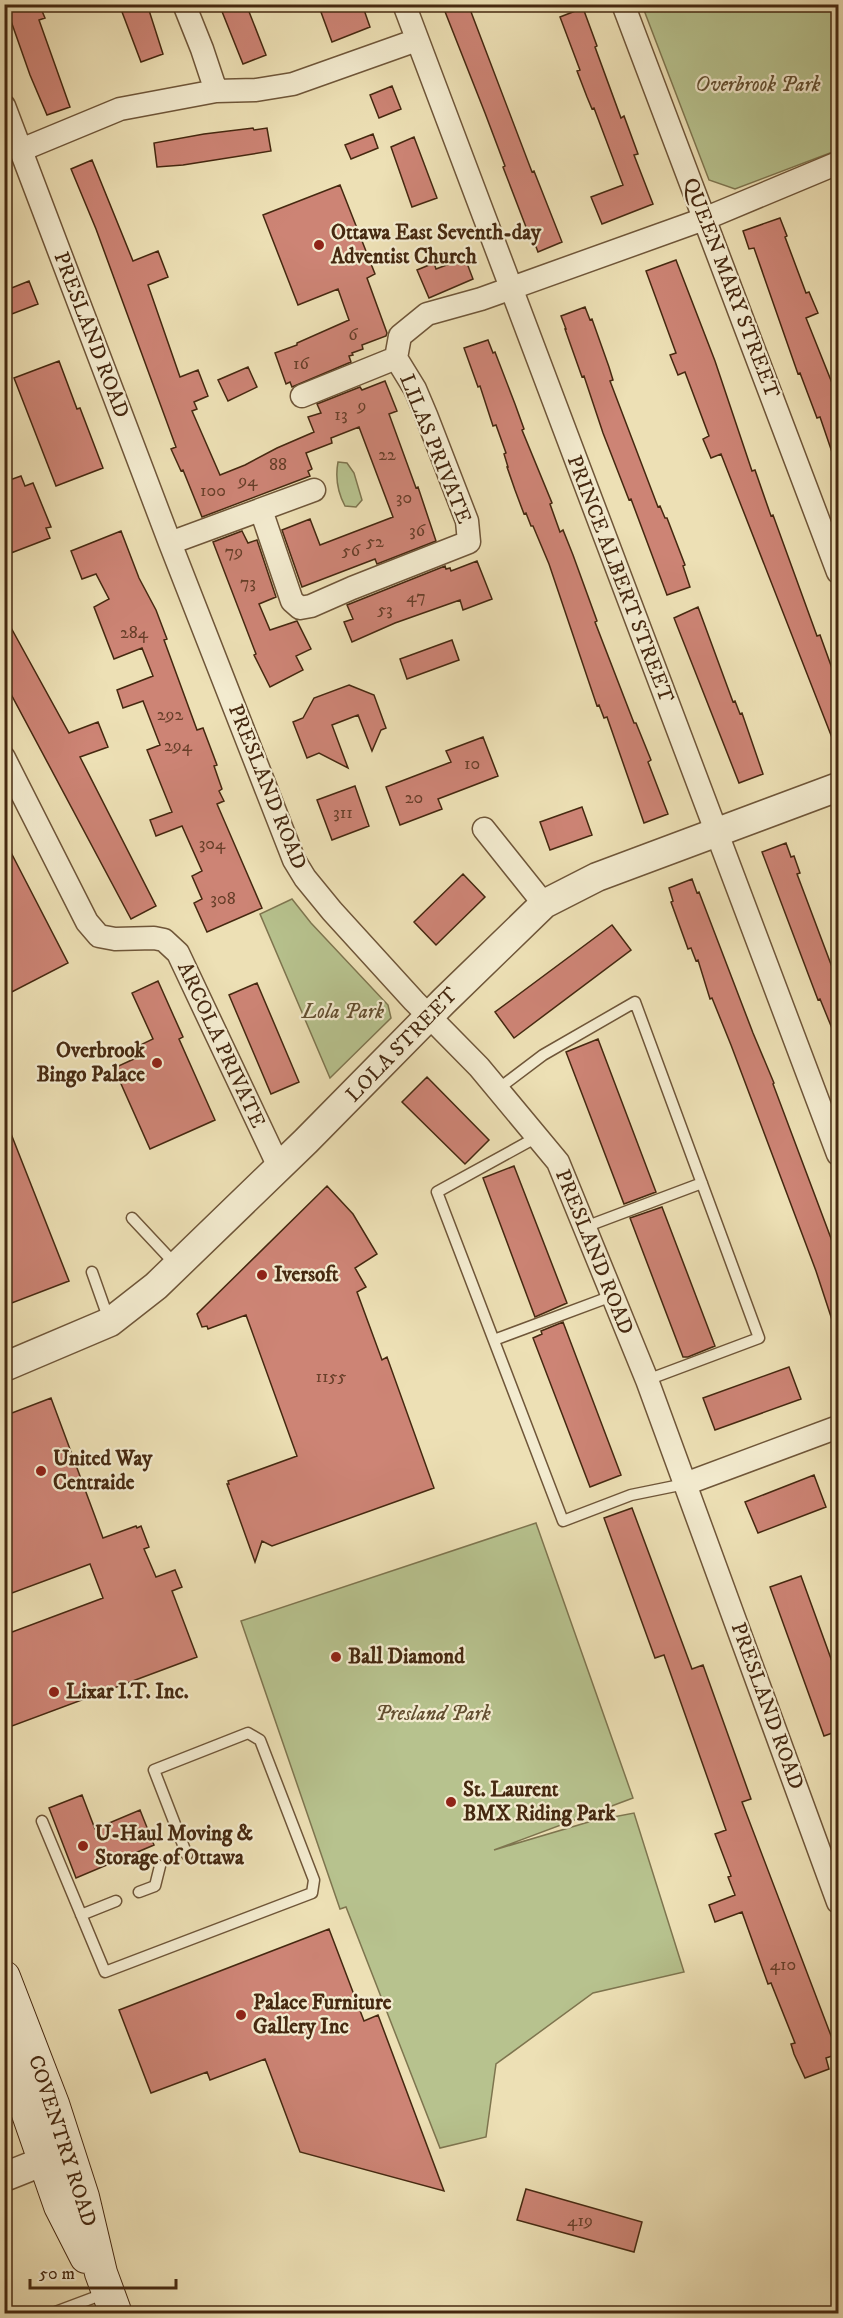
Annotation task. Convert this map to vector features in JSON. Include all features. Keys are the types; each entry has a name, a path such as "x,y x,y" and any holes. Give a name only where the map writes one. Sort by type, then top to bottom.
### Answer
{"main road":[{"name":"COVENTRY ROAD","path":"4,1977 53,2104 60,2206 85,2256 108,2293"},
{"name":"COVENTRY ROAD","path":"4,2045 57,2156"}],"street":[{"path":"184,4 216,91"},
{"name":"PRINCE ALBERT STREET","path":"404,4 838,1154"},
{"name":"QUEEN MARY STREET","path":"623,4 838,572"},
{"path":"21,150 120,109 216,91 256,90 293,84 417,40"},
{"name":"PRESLAND ROAD","path":"4,106 170,543 294,860 305,878 332,911 429,1017 479,1067 558,1162 647,1380 838,1902"},
{"path":"302,396 396,358 400,336 427,314 481,299 704,219 838,163"},
{"name":"LILAS PRIVATE","path":"261,510 292,601 300,608 311,606 469,542 466,521 419,397 396,358"},
{"path":"170,543 314,490"},
{"name":"ARCOLA PRIVATE","path":"4,758 87,922 99,936 115,939 164,940 178,953 279,1167"},
{"name":"LOLA STREET","path":"4,1367 110,1322 156,1286 544,904 597,878 838,787"},
{"path":"484,829 544,904"},
{"path":"686,1484 838,1427"},
{"path":"4,2176 57,2156"}],"lane":[{"path":"498,1089 543,1055 635,1002 759,1338 647,1380"},
{"path":"537,1137 437,1192 563,1521 631,1495 686,1484"},
{"path":"585,1227 702,1183"},
{"path":"132,1218 177,1265"},
{"path":"92,1272 110,1322"},
{"path":"494,1340 612,1296"},
{"path":"42,1821 105,1972 312,1893 314,1880 260,1740 248,1733 154,1770 187,1855"},
{"path":"139,1892 155,1886 160,1866"},
{"path":"81,1915 116,1901"},
{"path":"50,2313 108,2293"}],"green space":[{"name":"Overbrook Park","path":"642,5 838,5 838,150 735,189 709,180"},
{"path":"338,462 347,463 354,473 362,500 356,507 345,506 340,495 337,484"},
{"name":"Lola Park","path":"292,899 311,923 388,1005 391,1018 330,1078 260,914"},
{"name":"Presland Park","path":"536,1523 633,1798 494,1850 592,1821 634,1813 684,1972 593,1993 496,2064 486,2137 440,2148 346,1907 340,1909 241,1621"}],"building":[{"path":"5,4 39,4 45,18 39,20 70,107 47,115"},
{"path":"119,4 147,4 163,54 141,62"},
{"path":"219,4 246,4 266,55 243,64"},
{"path":"318,4 362,4 370,27 332,42"},
{"path":"442,4 468,4 532,172 534,171 562,242 538,252 533,239 531,240"},
{"path":"583,8 621,118 624,116 638,154 634,155 653,204 602,224 591,197 623,185 594,108 592,109 577,71 580,70 560,17"},
{"path":"392,86 401,109 379,118 370,95"},
{"path":"253,128 254,130 267,128 271,151 157,167 154,143"},
{"path":"373,134 378,148 351,159 345,145"},
{"path":"414,137 437,198 412,207 391,147"},
{"path":"92,160 133,261 158,251 168,277 148,285 180,377 198,370 208,396 194,402 197,409 192,411 220,475 314,432 308,417 321,413 317,404 360,387 362,390 385,381 397,411 389,414 416,488 418,487 436,541 377,564 375,559 302,587 282,530 310,519 320,545 393,517 359,427 331,438 332,443 306,453 312,469 308,471 310,476 202,517 183,470 181,471 171,449 176,447 96,229 71,169"},
{"name":"Ottawa East Seventh-day Adventist Church","path":"340,185 375,274 367,278 387,333 386,336 362,345 363,349 352,353 353,355 349,356 351,362 292,387 290,382 286,384 275,353 349,320 338,289 298,305 263,215"},
{"path":"780,218 806,293 809,292 818,313 806,318 838,398 838,463 836,464 820,417 817,418 800,373 798,374 754,248 749,249 743,231"},
{"path":"465,258 473,279 429,298 417,270 434,263 436,269"},
{"path":"676,260 715,361 752,471 755,470 817,636 820,635 838,685 838,753 721,454 711,458 703,439 709,436 685,372 678,375 670,355 676,353 646,271"},
{"path":"29,281 38,304 4,317 4,291"},
{"path":"585,307 590,320 592,319 613,380 610,381 658,507 660,506 667,518 685,565 683,566 690,587 667,595 603,433 561,316"},
{"path":"488,340 515,404 524,429 522,430 552,503 550,504 560,532 563,530 573,555 597,621 595,622 634,723 636,723 651,760 648,762 668,814 644,823 607,717 604,718 599,705 597,706 549,564 533,526 526,513 524,514 507,467 504,454 506,453 496,425 493,426 464,348"},
{"path":"59,361 103,468 56,486 14,378"},
{"path":"248,367 257,387 228,401 218,380"},
{"path":"21,476 25,486 33,483 51,527 46,528 50,538 11,553 4,537 4,482"},
{"path":"121,531 139,578 156,610 167,639 164,640 197,730 203,728 217,765 214,766 222,789 219,791 224,801 217,804 262,908 207,932 194,903 202,899 192,876 202,871 182,826 156,836 150,820 172,812 147,750 160,745 143,701 123,708 117,690 153,676 142,648 114,659 94,607 109,599 96,574 82,579 71,551"},
{"path":"242,531 248,543 257,540 276,597 259,604 270,630 297,621 311,649 296,656 303,670 270,687 254,655 256,654 213,542"},
{"path":"477,561 492,599 463,610 460,600 395,623 352,642 344,622 353,619 347,605 445,566 451,571"},
{"path":"698,607 733,702 735,701 740,714 742,713 763,774 739,783 674,618"},
{"path":"4,615 69,733 98,722 108,747 80,757 156,906 131,919 4,681"},
{"path":"452,640 459,660 407,679 400,659"},
{"path":"349,685 374,695 386,728 381,730 372,751 358,715 332,725 348,768 319,753 307,758 293,722 303,718 314,698"},
{"path":"483,737 498,776 438,799 442,809 400,825 386,787 451,762 446,751"},
{"path":"355,786 369,826 332,840 317,800"},
{"path":"582,807 592,835 550,850 540,822"},
{"path":"4,839 68,963 4,996"},
{"path":"786,843 791,857 794,856 800,873 797,874 832,967 835,966 838,975 838,1043 820,999 818,1000 762,852"},
{"path":"463,874 485,897 436,945 414,922"},
{"path":"692,879 774,1083 838,1257 838,1332 836,1332 816,1271 731,1045 712,998 710,999 698,960 696,961 691,948 688,949 671,902 673,901 669,888"},
{"path":"612,925 631,950 514,1038 495,1012"},
{"name":"Overbrook Bingo Palace","path":"158,981 183,1037 179,1039 215,1120 150,1149 114,1068 136,1058 132,1049 153,1039 132,993"},
{"path":"257,983 299,1082 271,1094 229,995"},
{"path":"598,1039 656,1192 624,1204 566,1052"},
{"path":"427,1077 489,1140 465,1164 402,1102"},
{"path":"4,1116 69,1281 4,1306"},
{"path":"514,1166 567,1303 535,1317 483,1178"},
{"path":"327,1186 353,1214 377,1254 355,1268 366,1287 357,1292 382,1360 387,1357 434,1488 272,1546 262,1541 255,1562 227,1484 229,1484 228,1481 297,1456 246,1315 208,1329 207,1326 202,1327 197,1314"},
{"path":"662,1207 715,1346 688,1357 683,1357 630,1218"},
{"path":"563,1322 621,1475 590,1487 533,1338 542,1334 541,1331"},
{"path":"789,1367 801,1399 715,1430 703,1398"},
{"path":"51,1398 103,1538 141,1526 149,1547 144,1549 156,1577 175,1570 182,1587 172,1591 197,1657 4,1729 4,1635 103,1598 90,1564 4,1596 4,1416"},
{"path":"814,1475 826,1507 758,1533 745,1502"},
{"path":"632,1508 692,1669 703,1665 751,1799 742,1802 838,2054 826,2058 829,2069 805,2078 791,2044 795,2043 771,1983 768,1984 742,1912 715,1922 709,1905 735,1895 728,1877 731,1876 715,1834 726,1830 664,1655 655,1658 604,1518"},
{"path":"801,1576 838,1678 838,1731 824,1736 770,1587"},
{"path":"82,1795 95,1829 140,1810 154,1845 76,1878 49,1808"},
{"name":"Palace Furniture Gallery Inc","path":"329,1929 364,2021 378,2015 444,2191 300,2152 265,2059 210,2080 207,2072 151,2093 119,2010"},
{"path":"526,2189 642,2222 634,2252 517,2220"}],"place":[{"name":"Ottawa East Seventh-day Adventist Church","path":"319,245"},
{"name":"Overbrook Bingo Palace","path":"157,1063"},
{"name":"Iversoft","path":"262,1275"},
{"name":"United Way Centraide","path":"41,1471"},
{"name":"Ball Diamond","path":"336,1657"},
{"name":"Lixar I.T. Inc.","path":"54,1692"},
{"name":"St. Laurent BMX Riding Park","path":"451,1802"},
{"name":"U-Haul Moving & Storage of Ottawa","path":"83,1846"},
{"name":"Palace Furniture Gallery Inc","path":"241,2015"}]}
